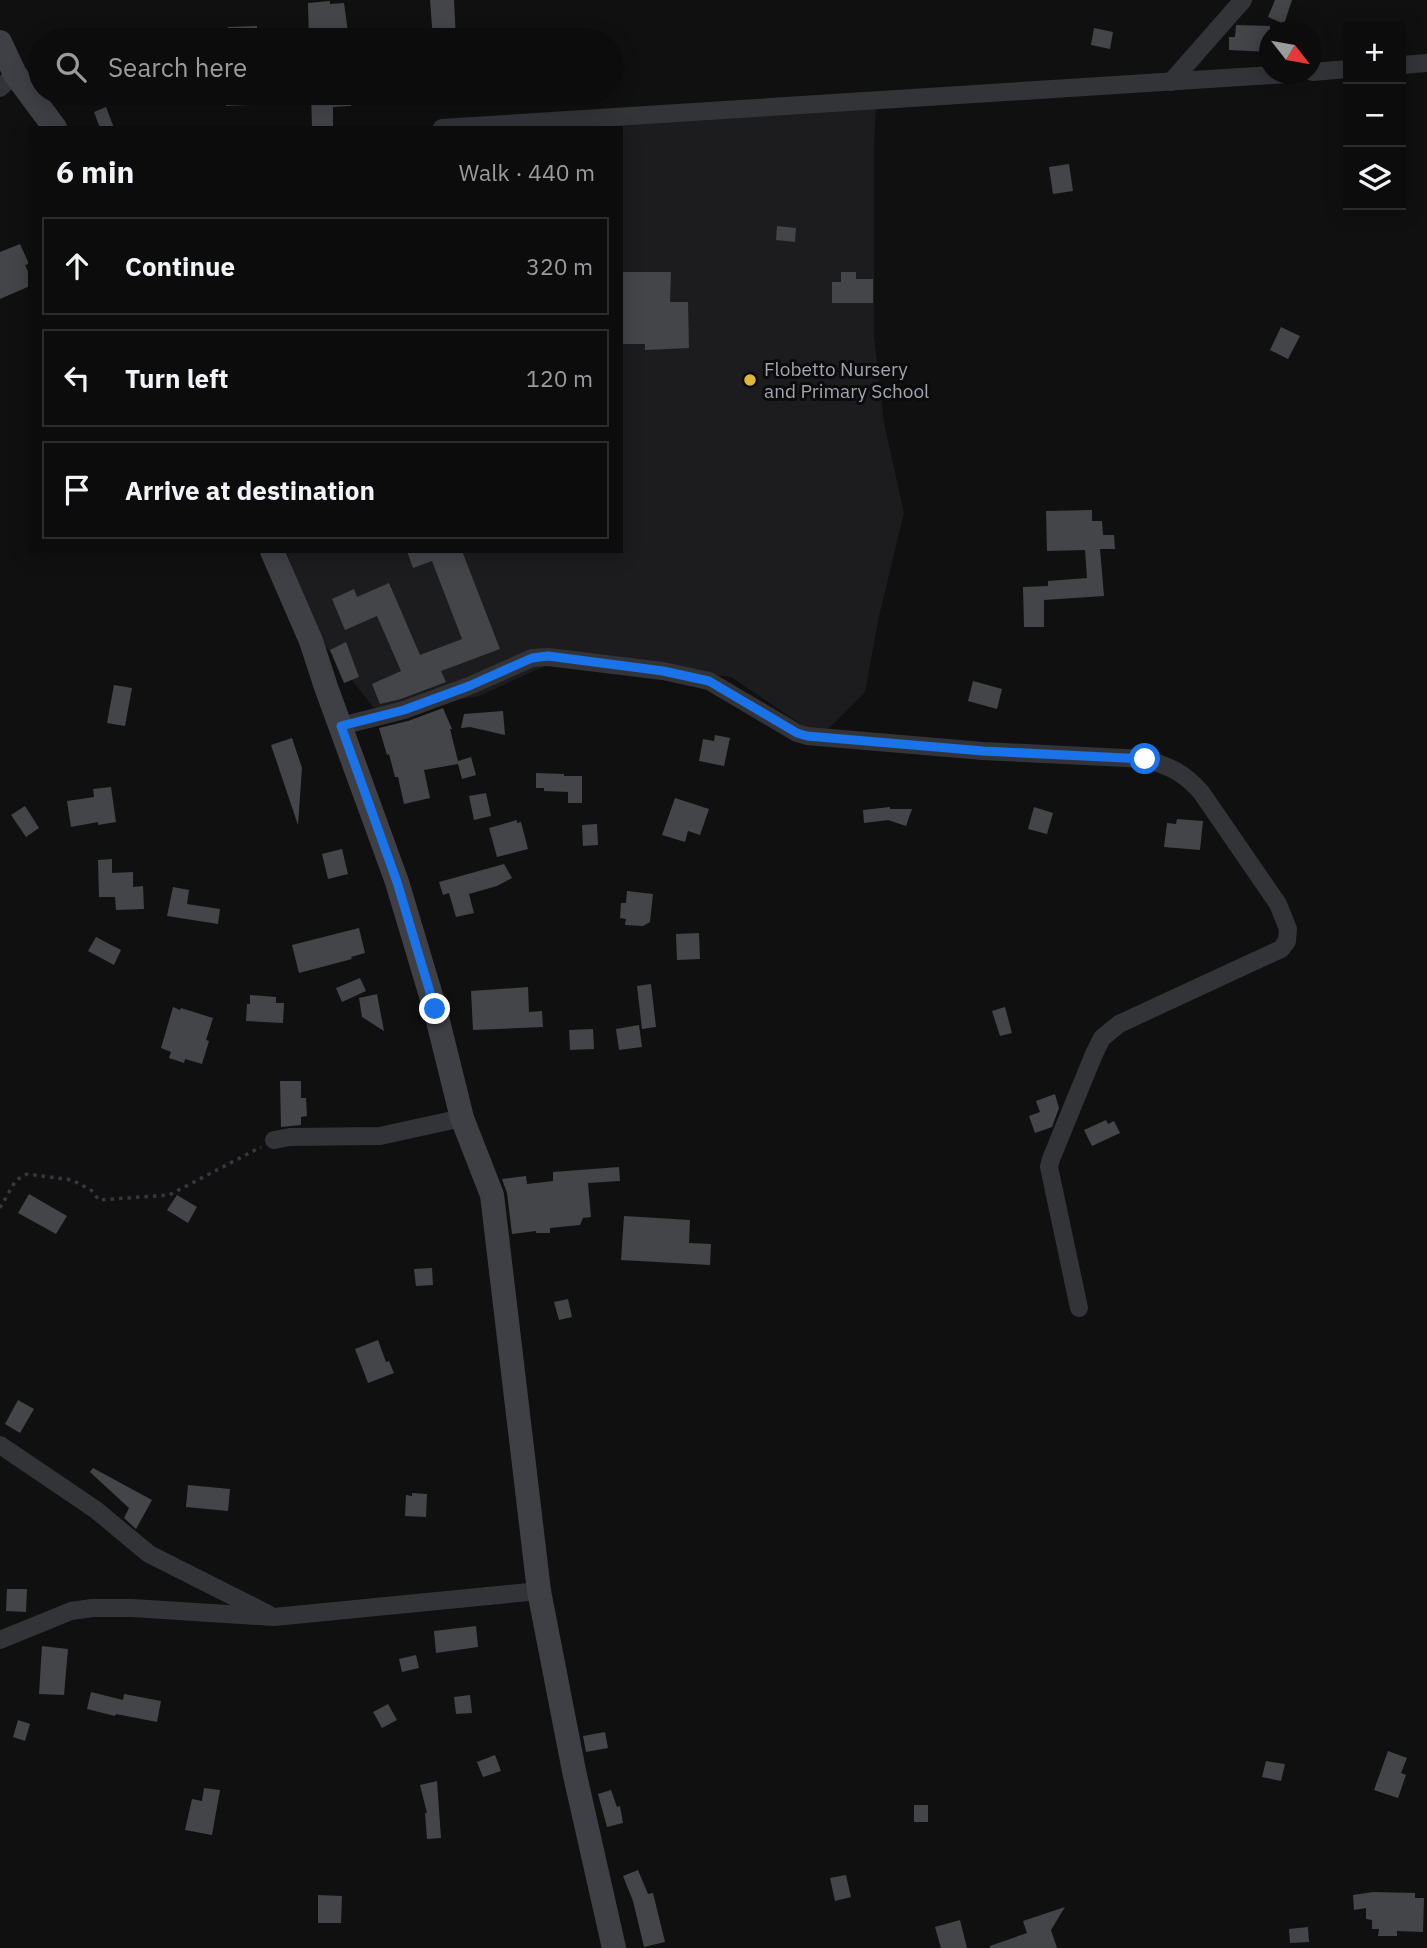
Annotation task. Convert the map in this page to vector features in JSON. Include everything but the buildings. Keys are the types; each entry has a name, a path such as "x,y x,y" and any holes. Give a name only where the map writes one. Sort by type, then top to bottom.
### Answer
{"main road":[{"path":"0,42 8,81 28,101"},
{"path":"32,105 53,126"},
{"path":"273,553 311,641 397,882 435,1009 462,1118 492,1195 539,1591 574,1771 614,1948"}],"street":[{"path":"1171,82 1243,0"},
{"path":"1406,65 1427,64"},
{"path":"1322,71 1343,69"},
{"path":"474,126 1259,76"},
{"path":"341,726 404,710 469,686 532,658 548,656 663,671 709,681 797,733 807,736 983,751 1145,759 1169,766 1186,776 1201,792 1278,904 1288,929 1287,941 1281,949 1119,1024 1102,1038 1049,1167 1079,1308"},
{"path":"274,1140 290,1137 380,1136 462,1118"},
{"path":"0,1445 96,1510 149,1554 274,1617"},
{"path":"0,1640 71,1611 92,1608 274,1617 539,1591"}],"path":[{"path":"0,1208 16,1180 27,1174 72,1180 91,1190 99,1200 169,1195 274,1140"}],"shaded area":[{"name":"Flobetto Nursery and Primary School","path":"876,102 874,336 884,423 904,513 879,616 865,692 820,737 731,677 560,659 477,697 380,716 319,638 287,553 623,553 623,126 562,126"}],"place":[{"name":"Flobetto Nursery and Primary School","path":"750,380"}],"route":[{"path":"435,1009 397,882 341,726 404,710 469,686 532,658 548,656 663,671 709,681 797,733 807,736 983,751 1145,759"}]}
